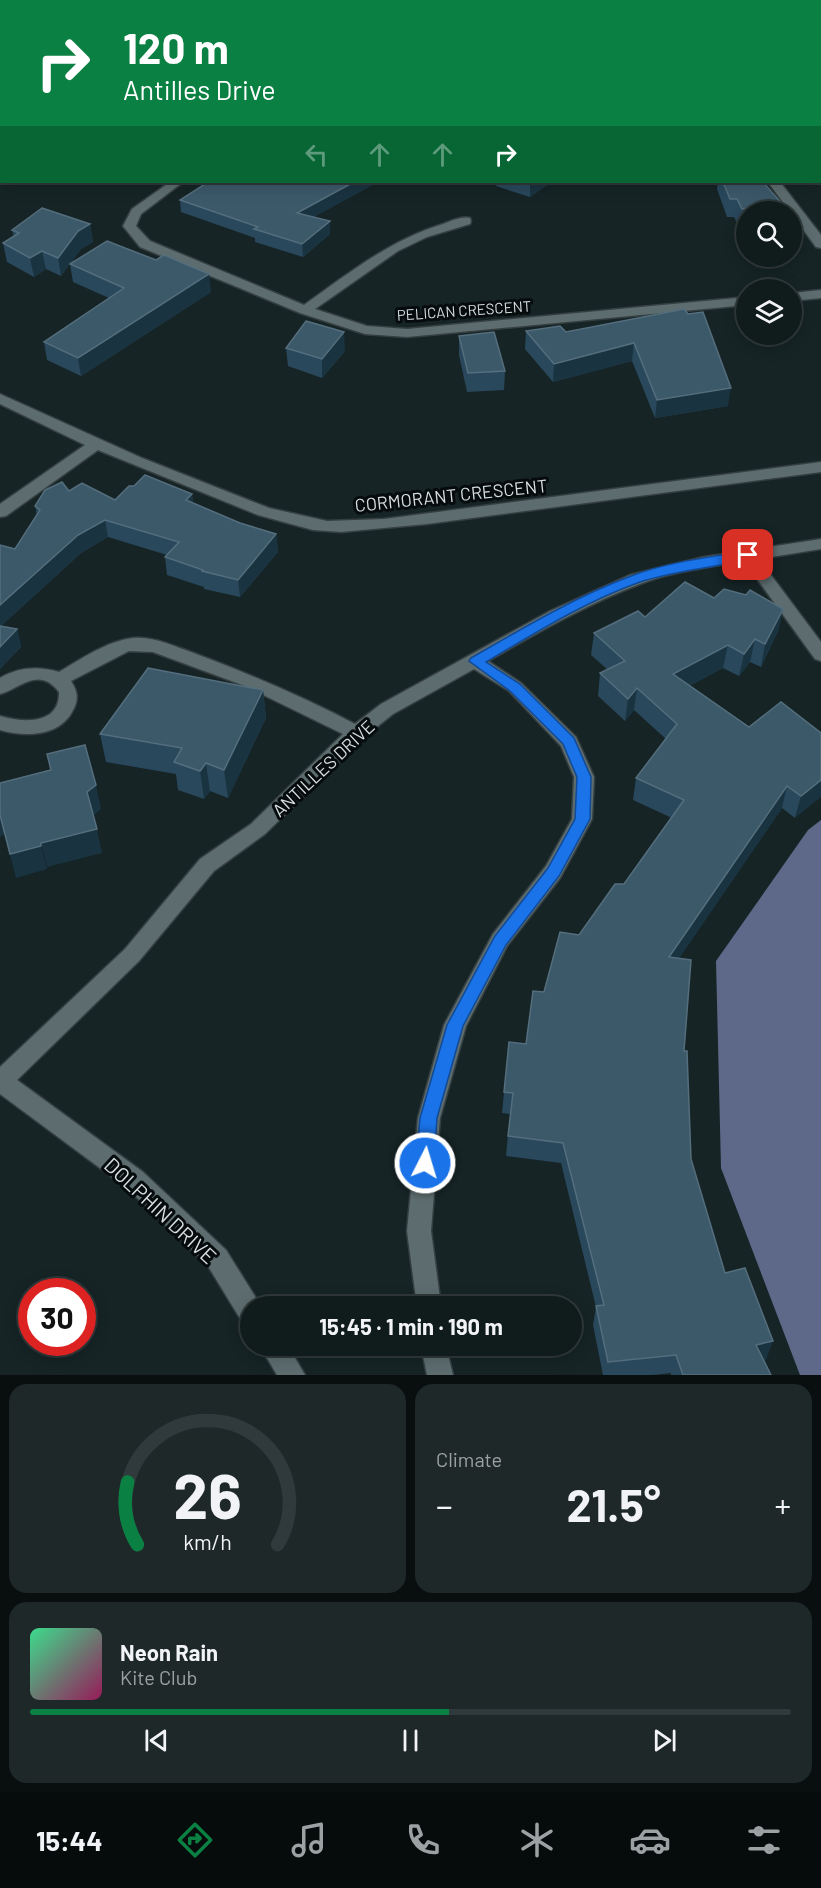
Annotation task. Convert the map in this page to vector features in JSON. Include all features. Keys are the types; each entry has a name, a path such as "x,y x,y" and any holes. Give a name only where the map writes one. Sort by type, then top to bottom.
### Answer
{"street":[{"name":"PELICAN CRESCENT","path":"176,183 136,212 129,226 145,244 304,310 365,330 407,333 736,302"},
{"path":"775,183 821,244"},
{"path":"304,310 393,248 422,234 465,221"},
{"path":"802,296 821,294"},
{"name":"CORMORANT CRESCENT","path":"0,398 95,445 219,496 275,515 315,525 365,526 417,521 821,467"},
{"path":"0,512 95,445"},
{"name":"ANTILLES DRIVE","path":"0,1081 132,955 207,865 258,829 356,733 387,709 556,615 636,579 704,562 821,544"},
{"path":"748,555 821,655"},
{"path":"59,680 114,650 133,644 154,646 271,688 356,733"},
{"path":"428,1296 419,1231 429,1118 455,1025 500,940 553,872 582,819 584,777 569,742 515,687 476,661"},
{"path":"0,688 22,675 42,674 59,680 68,691 67,706 56,719 38,728 17,729 0,723"},
{"name":"DOLPHIN DRIVE","path":"0,1081 135,1180 217,1258 241,1296"},
{"path":"280,1356 292,1375"},
{"path":"436,1356 440,1375"}],"water":[{"path":"821,820 821,1375 800,1375 721,1168 716,961 808,830"}],"building":[{"path":"206,183 352,183 297,213 330,221 302,244 254,229 258,227 180,200"},
{"path":"723,183 764,183 780,201 738,201 730,199"},
{"path":"42,208 90,224 78,231 58,258 42,251 30,258 3,243 19,233 12,230"},
{"path":"107,241 156,260 164,255 209,274 78,358 44,342 124,288 70,264"},
{"path":"684,309 688,314 703,312 731,388 657,400 634,343 554,364 526,331 560,326 566,332"},
{"path":"306,321 344,332 322,359 286,348"},
{"path":"494,332 505,371 468,373 459,336"},
{"path":"145,475 192,494 186,500 240,523 276,534 238,580 202,571 165,557 179,542 105,520 78,535 0,605 0,545 15,549 40,510 35,506 45,490 62,482 69,491 82,483 115,500"},
{"path":"685,582 714,598 724,589 746,595 750,590 783,609 765,644 755,639 744,654 728,645 673,674 749,727 781,702 821,733 821,780 801,796 787,786 669,957 691,960 684,1051 687,1051 691,1159 725,1273 745,1268 773,1341 756,1345 771,1375 683,1375 676,1355 608,1362 596,1306 604,1305 563,1143 508,1136 513,1093 504,1092 509,1042 526,1044 533,991 544,992 560,932 579,935 615,884 624,884 684,800 636,778 677,724 637,688 628,699 600,673 625,661 594,633 638,611 645,617"},
{"path":"0,626 17,629 0,647"},
{"path":"148,668 263,690 224,770 206,763 200,771 174,762 182,748 100,734"},
{"path":"85,745 96,785 87,792 97,829 41,843 41,846 10,854 0,815 0,783 51,770 47,754"}],"route":[{"path":"425,1163 429,1118 455,1025 500,940 553,872 582,819 584,777 569,742 515,687 476,661 556,615 636,579 704,562 748,555"}]}
